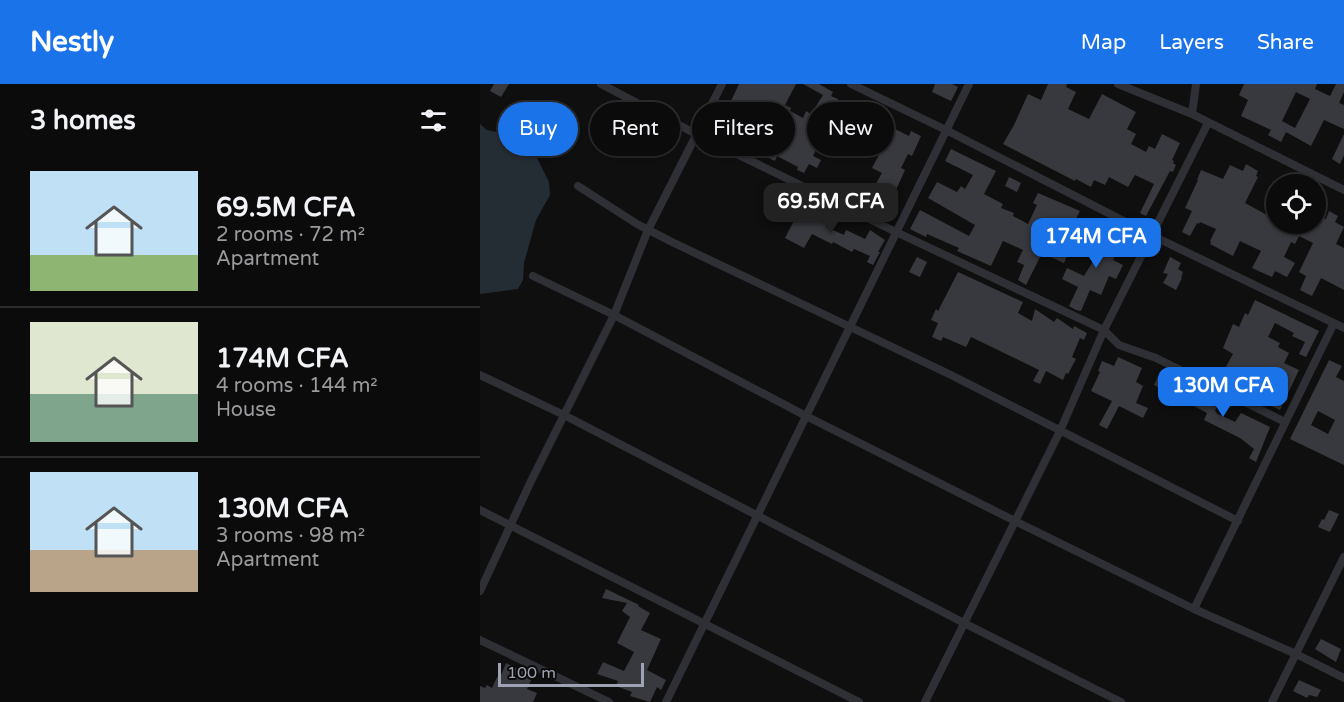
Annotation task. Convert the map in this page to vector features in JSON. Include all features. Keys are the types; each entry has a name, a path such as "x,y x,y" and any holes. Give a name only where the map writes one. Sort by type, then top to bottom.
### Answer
{"street":[{"path":"601,84 692,132"},
{"path":"713,102 722,84"},
{"path":"851,84 1153,236 1344,328"},
{"path":"666,702 969,84"},
{"path":"1118,84 1192,114 1344,190"},
{"path":"1192,114 1196,84"},
{"path":"925,702 1060,431 1104,330 1208,123"},
{"path":"480,591 614,315 648,230 692,142"},
{"path":"741,156 1104,330 1119,345 1156,358 1286,422"},
{"path":"578,186 648,230 951,375 1238,521"},
{"path":"533,276 614,315 806,416 1015,521 1194,609 1344,678"},
{"path":"1194,609 1334,323"},
{"path":"480,375 564,415 1121,702"},
{"path":"480,510 859,702"},
{"path":"1272,702 1344,557"},
{"path":"480,640 609,702"}],"shaded area":[{"path":"480,124 487,130 498,132 498,156 536,156 549,182 550,195 536,220 524,263 523,280 518,289 480,294"}],"building":[{"path":"494,84 509,84 501,97 490,91"},
{"path":"739,84 796,84 787,102 730,102"},
{"path":"803,84 819,84 833,92 831,96 838,99 836,102 819,102 823,95"},
{"path":"935,84 952,84 958,87 951,101 932,92"},
{"path":"1048,84 1067,84 1066,87 1076,92 1068,109 1089,119 1102,94 1136,112 1127,129 1136,134 1131,144 1146,152 1149,146 1155,149 1162,134 1180,143 1172,160 1176,165 1173,172 1170,171 1146,216 1140,213 1154,184 1135,175 1128,187 1109,177 1105,185 1094,180 1091,187 1003,144 1028,94 1041,100"},
{"path":"1244,84 1317,84 1315,89 1330,96 1336,84 1344,84 1344,92 1339,103 1344,105 1344,129 1324,120 1311,146 1286,132 1281,142 1268,135 1271,130 1241,116 1248,100 1239,95","holes":["1296,92 1310,99 1295,128 1282,121"]},
{"path":"806,111 807,156 821,160 817,168 809,164 804,173 797,170 798,167 777,156 795,156 795,114 803,118"},
{"path":"894,128 909,136 911,131 921,136 912,156 908,154 901,168 905,170 890,209 876,203 883,190 875,185 882,173 872,168 878,156 894,156"},
{"path":"1344,134 1344,155 1340,164 1332,159"},
{"path":"951,149 996,171 984,194 1003,204 1001,208 1014,213 1013,216 1028,224 1037,205 1033,203 1038,193 1080,211 1062,246 1070,250 1064,263 1042,253 1026,285 1018,280 1024,265 1017,262 1023,250 1003,241 991,266 957,251 959,248 910,229 920,210 969,236 975,225 928,198 937,182 957,192 961,186 965,189 973,175 945,161"},
{"path":"765,156 777,156 775,161"},
{"path":"1246,164 1258,171 1256,176 1258,177 1245,203 1266,214 1266,234 1326,234 1326,219 1329,211 1338,216 1335,222 1344,227 1336,244 1344,248 1344,290 1321,278 1312,296 1300,290 1306,276 1299,272 1313,243 1299,236 1295,244 1291,242 1284,257 1295,263 1287,277 1275,271 1272,277 1252,268 1261,251 1240,241 1233,256 1210,244 1216,229 1200,222 1197,223 1190,236 1182,232 1192,211 1185,208 1201,170 1223,179 1230,165 1243,171"},
{"path":"1009,177 1021,183 1017,192 1005,186"},
{"path":"814,205 832,215 826,227 844,235 846,230 865,239 870,230 885,240 873,265 867,262 870,256 854,249 852,252 812,234 804,248 785,238 801,207 811,213"},
{"path":"1109,228 1125,236 1113,260 1123,265 1116,279 1109,276 1101,295 1090,290 1081,311 1076,310 1069,306 1078,287 1062,279 1067,268 1084,276 1095,258 1085,253 1091,241 1100,246"},
{"path":"917,257 927,262 920,277 909,272"},
{"path":"1170,257 1181,263 1178,269 1183,272 1176,290 1163,283 1168,274 1163,273"},
{"path":"958,272 1023,302 1018,313 1032,321 1035,309 1054,322 1057,318 1073,329 1074,326 1087,333 1084,340 1080,338 1072,357 1076,359 1063,380 1046,371 1040,384 1033,381 1039,370 971,337 966,347 943,337 941,341 932,337 938,323 931,320"},
{"path":"1255,300 1319,331 1306,357 1299,354 1305,342 1292,336 1294,333 1275,323 1268,337 1280,343 1278,347 1289,353 1284,363 1299,370 1280,410 1214,378 1218,370 1223,372 1233,354 1223,348 1233,324 1239,327 1245,313 1248,315"},
{"path":"1118,357 1142,368 1136,382 1143,386 1136,403 1148,408 1143,418 1119,406 1107,429 1099,425 1112,401 1091,391 1100,372 1098,371 1102,361 1114,366"},
{"path":"1329,360 1342,366 1336,377 1344,381 1344,465 1290,439","holes":["1318,411 1335,420 1328,434 1311,425"]},
{"path":"1158,376 1217,406 1216,413 1235,422 1241,413 1270,427 1256,462 1249,458 1254,449 1240,438 1204,420 1207,413 1154,385"},
{"path":"1329,510 1339,514 1330,532 1318,527"},
{"path":"606,589 650,613 641,630 661,639 647,670 666,680 661,690 657,687 650,702 630,696 632,692 616,686 618,681 597,674 603,662 624,671 634,652 617,643 630,617 622,611 627,603 602,598"},
{"path":"1321,639 1341,649 1336,662 1315,649"},
{"path":"506,663 533,676 527,689 537,693 533,702 480,702 480,686 485,688 487,685 492,688 497,677 500,678"},
{"path":"1299,680 1321,690 1317,697 1309,695 1307,698 1293,691"}]}
